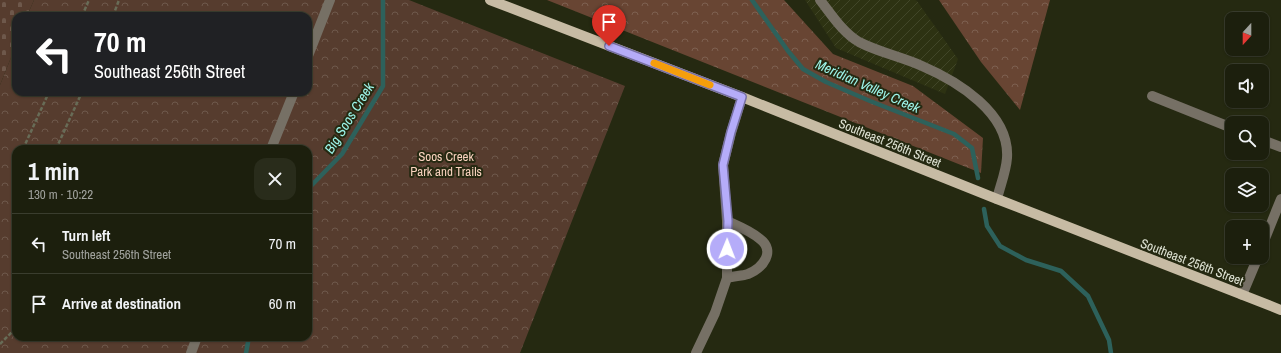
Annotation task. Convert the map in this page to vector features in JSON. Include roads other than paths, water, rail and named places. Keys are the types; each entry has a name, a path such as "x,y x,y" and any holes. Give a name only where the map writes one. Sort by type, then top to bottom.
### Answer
{"main road":[{"name":"Southeast 256th Street","path":"490,0 742,97 1281,310"}],"street":[{"path":"312,46 330,0"},
{"path":"820,0 843,29 859,42 922,66 950,80 987,108 999,125 1006,146 1007,158 997,199"},
{"path":"273,145 292,96"},
{"path":"1152,96 1225,125"},
{"path":"696,353 715,313 727,278 728,221 723,165 742,97"},
{"path":"1269,143 1281,147"},
{"path":"1269,229 1281,199"},
{"path":"727,278 748,274 760,267 766,260 768,253 767,246 760,239 728,221"},
{"path":"1242,295 1255,264"},
{"path":"191,353 196,341"}],"waterway":[{"name":"Big Soos Creek","path":"312,185 342,154 383,86 383,0"},
{"name":"Meridian Valley Creek","path":"752,0 788,51 803,69 826,82 870,101 954,134 972,148 978,178"},
{"name":"Meridian Valley Creek","path":"984,209 987,226 1000,246 1026,260 1061,271 1088,296 1109,340 1111,353"},
{"name":"Big Soos Creek","path":"246,353 248,341"}],"park label":[{"name":"Soos Creek Park and Trails","path":"446,164"}]}
